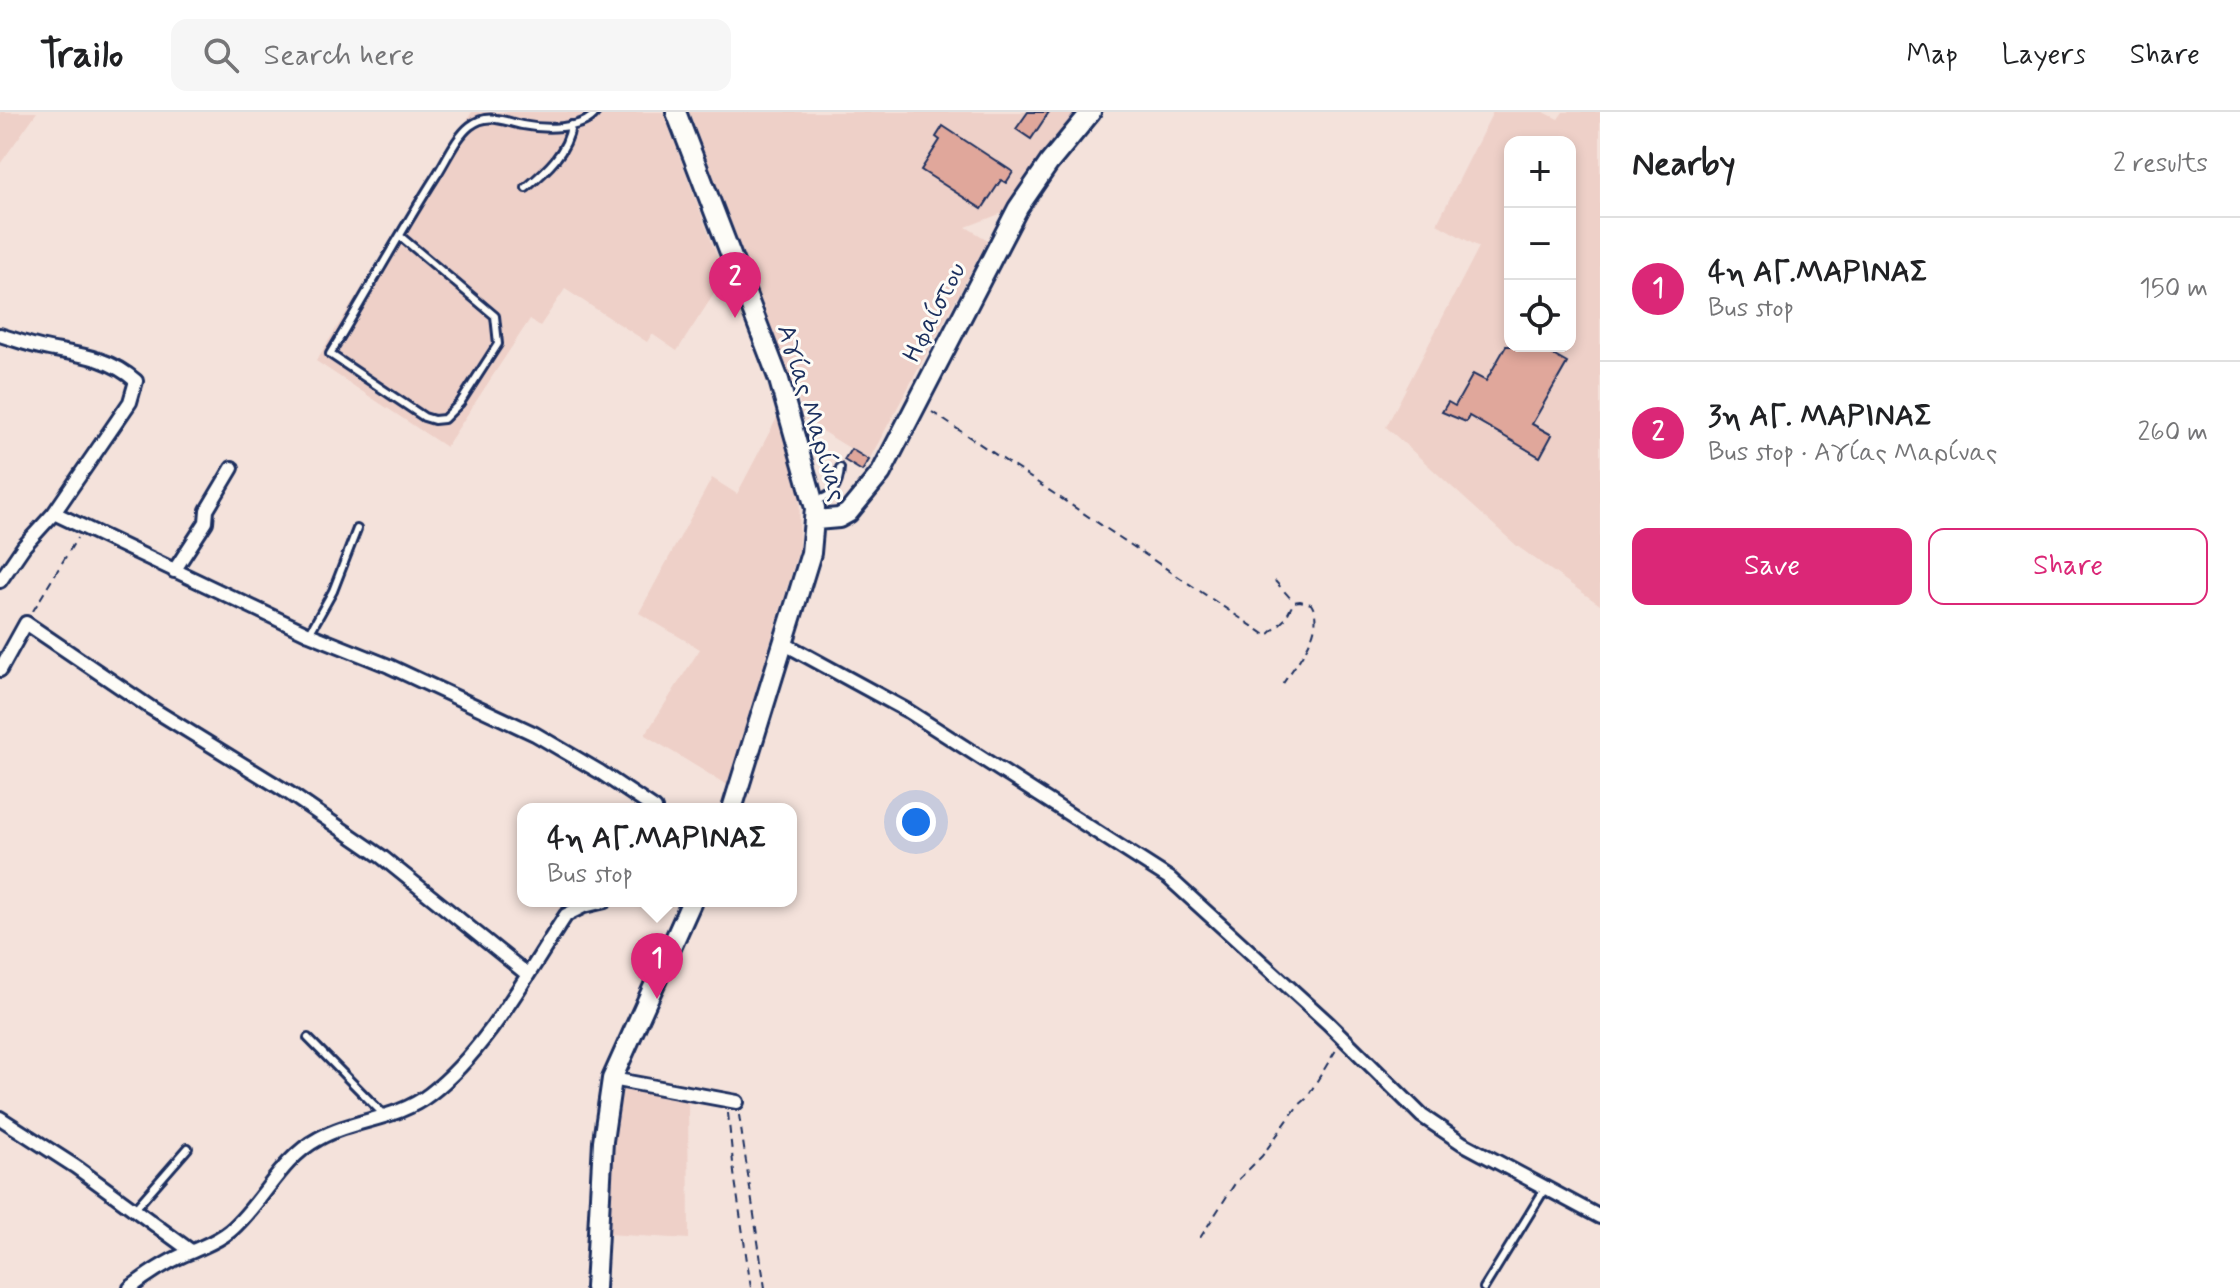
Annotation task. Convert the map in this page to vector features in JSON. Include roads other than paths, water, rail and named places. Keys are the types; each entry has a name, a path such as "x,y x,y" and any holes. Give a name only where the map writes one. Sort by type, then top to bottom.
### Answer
{"main road":[{"name":"Αγίας Μαρίνας","path":"676,112 779,380 815,510 811,553 734,803"},
{"name":"Ηφαίστου","path":"815,510 839,518 854,507 884,467 1018,208 1049,163 1091,112"},
{"path":"595,1288 603,1141 612,1079 689,907"}],"street":[{"path":"0,335 45,348 91,356 120,367 136,381 130,402 54,513 24,546 0,581"},
{"path":"174,571 206,522 207,510 232,468"},
{"path":"54,513 309,634 389,666 535,734 646,803"},
{"path":"0,670 26,623 382,857 527,974"},
{"path":"783,643 908,711 1169,878 1422,1116 1462,1143 1600,1217"},
{"path":"130,1288 231,1231 301,1149 342,1129 385,1117 429,1095 495,1024 566,915 582,907"},
{"path":"612,1079 733,1101"},
{"path":"0,1118 76,1167 191,1251"}],"lane":[{"path":"400,236 495,316 498,344 460,403 444,419 424,417 330,354 400,236 466,129 485,118 548,128 571,125 592,119 596,112"},
{"path":"526,188 565,148 570,139 571,125"},
{"path":"815,510 837,486 840,468"},
{"path":"309,634 333,591 357,529"},
{"path":"308,1038 385,1117"},
{"path":"134,1210 188,1148"},
{"path":"1484,1288 1546,1187"}],"place":[{"name":"3η ΑΓ. ΜΑΡΙΝΑΣ","path":"735,318"},
{"name":"4η ΑΓ.ΜΑΡΙΝΑΣ","path":"657,999"}]}
